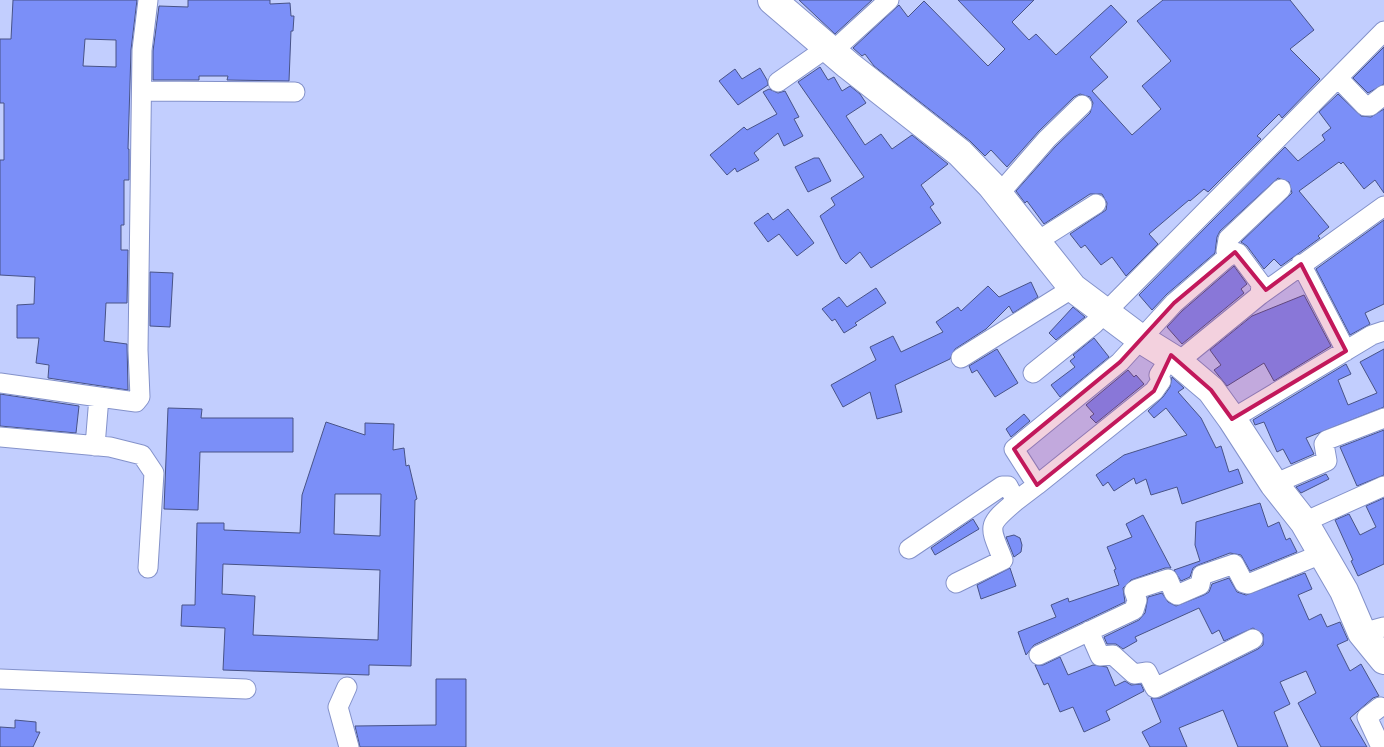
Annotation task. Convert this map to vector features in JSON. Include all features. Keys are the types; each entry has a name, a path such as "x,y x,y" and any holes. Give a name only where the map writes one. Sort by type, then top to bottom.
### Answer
{"street":[{"path":"0,383 136,402 140,397 138,350 142,50 148,0"},
{"path":"772,0 824,52 960,153 998,194 1036,242 1070,290 1101,318 1168,365 1210,390 1232,419 1274,484 1304,522 1316,556 1373,630 1384,660"},
{"path":"778,82 824,52 889,0"},
{"path":"1033,373 1101,318 1384,31"},
{"path":"1338,78 1364,106 1370,106 1384,95"},
{"path":"142,91 295,92"},
{"path":"998,194 1047,139 1082,105"},
{"path":"1230,255 1226,251 1228,239 1281,189"},
{"path":"1036,242 1096,204"},
{"path":"956,583 1003,560 996,544 992,525 995,519 1154,391 1168,365 1301,264 1384,206"},
{"path":"1037,485 1014,449 1120,362 1174,303 1230,255 1235,252 1238,253 1261,284 1260,295"},
{"path":"1301,264 1346,351"},
{"path":"961,358 1048,306 1070,290"},
{"path":"1232,419 1346,351 1384,331"},
{"path":"95,446 99,397"},
{"path":"1274,484 1327,461 1324,444 1327,440 1384,418"},
{"path":"0,438 95,446 142,455 154,473 148,568"},
{"path":"909,548 1002,486 1008,486 1016,501"},
{"path":"1304,522 1384,486"},
{"path":"1040,655 1134,610 1137,600 1135,590 1164,579 1169,580 1174,593 1177,595 1200,585 1202,575 1231,564 1235,566 1244,583 1248,584 1316,556"},
{"path":"1089,630 1100,656 1113,654 1134,674 1147,672 1155,688 1252,639"},
{"path":"0,679 246,689"},
{"path":"347,687 338,707 348,747"},
{"path":"1379,746 1367,717 1380,707"}],"highlighted area":[{"path":"1235,252 1266,290 1301,264 1346,351 1232,419 1211,390 1171,355 1154,391 1037,485 1014,449 1120,362 1174,303"}],"building":[{"path":"13,0 137,0 131,50 129,180 124,180 124,225 121,225 121,250 128,250 127,303 106,303 104,341 127,344 128,390 48,378 49,365 36,363 39,338 17,338 17,305 34,304 35,277 0,275 0,160 4,160 4,103 0,103 0,39 11,39","holes":["85,39 116,40 116,67 83,66"]},
{"path":"188,0 270,0 270,4 290,3 291,16 294,16 293,31 291,31 289,81 227,80 228,76 199,76 199,80 153,80 153,51 159,6 188,7"},
{"path":"799,0 872,0 835,34"},
{"path":"958,0 1034,0 1012,22 1029,40 1036,34 1056,55 1111,5 1127,22 1090,57 1108,77 1092,91 1132,135 1161,109 1142,86 1171,61 1137,21 1163,0 1290,0 1314,30 1290,49 1320,79 1282,118 1279,114 1257,136 1261,139 1208,192 1204,189 1149,234 1158,244 1126,276 1112,257 1101,265 1085,245 1081,248 1070,234 1106,210 1107,203 1102,194 1090,194 1044,224 1027,201 1025,203 1016,191 1055,147 1090,113 1093,103 1090,97 1080,94 1074,97 1039,131 1007,167 991,150 985,156 970,141 874,66 865,54 862,56 853,48 899,5 908,17 924,1 988,66 1005,49"},
{"path":"1384,47 1384,84 1368,93 1353,78"},
{"path":"820,67 828,80 834,77 842,91 850,86 860,94 866,103 846,116 865,145 881,134 892,149 912,135 948,164 921,185 934,204 930,207 941,223 871,268 860,252 846,264 841,259 820,216 835,205 831,198 864,177 798,82"},
{"path":"760,68 768,85 738,105 719,81 735,69 742,79"},
{"path":"769,89 778,93 785,91 799,117 794,119 803,136 784,146 778,133 754,153 759,160 737,172 735,168 727,175 710,155 744,127 747,130 777,114 763,92"},
{"path":"1338,94 1361,116 1371,117 1384,109 1384,193 1375,180 1364,189 1343,162 1341,164 1339,162 1299,191 1329,227 1318,236 1320,238 1281,266 1274,259 1264,269 1247,246 1241,242 1292,193 1289,182 1278,178 1220,231 1217,237 1215,253 1167,294 1152,310 1139,295 1285,147 1298,161 1325,140 1322,135 1331,128 1319,112"},
{"path":"814,158 819,158 831,181 808,192 795,167"},
{"path":"788,209 814,243 797,256 779,234 768,242 754,223 768,213 773,220"},
{"path":"1384,220 1384,304 1365,313 1370,324 1350,335 1316,269"},
{"path":"1234,266 1247,284 1241,289 1244,293 1182,344 1167,327 1182,311"},
{"path":"150,272 173,273 170,327 150,326"},
{"path":"1031,282 1038,297 1013,313 1009,306 986,329 955,349 950,359 895,385 902,412 877,419 870,392 843,407 831,385 876,360 870,347 893,336 901,352 943,332 936,322 958,307 961,311 988,286 999,297"},
{"path":"876,288 886,303 855,323 857,325 844,333 835,319 832,321 822,309 839,297 847,307"},
{"path":"1304,295 1331,346 1274,381 1264,363 1227,386 1214,370 1221,365 1210,350 1252,316"},
{"path":"1073,307 1085,317 1056,340 1049,333"},
{"path":"1094,338 1109,357 1060,397 1051,385 1075,367 1070,361 1075,357 1073,355"},
{"path":"997,349 1018,383 995,397 977,370 972,373 969,366"},
{"path":"1384,349 1384,407 1306,438 1314,454 1291,464 1283,449 1277,452 1264,422 1255,425 1253,420 1346,364 1351,374 1338,380 1348,405 1377,393 1360,362"},
{"path":"1128,370 1134,377 1136,375 1144,384 1096,423 1090,417 1094,414 1086,405"},
{"path":"1172,377 1184,388 1178,392 1201,418 1216,448 1221,446 1229,472 1238,469 1243,483 1182,504 1177,487 1151,495 1146,479 1136,484 1134,478 1114,491 1108,482 1103,486 1096,475 1124,455 1187,435 1166,408 1154,418 1148,411 1163,397 1170,387"},
{"path":"0,394 79,406 76,433 0,426"},
{"path":"168,408 202,409 201,418 293,418 293,452 200,452 198,510 164,509"},
{"path":"1024,414 1030,421 1011,437 1006,429"},
{"path":"326,422 365,435 365,423 394,424 393,450 404,448 406,466 409,465 417,499 415,500 411,666 369,665 369,675 223,670 225,628 181,626 182,605 195,605 197,523 224,523 224,530 300,533 302,495","holes":["335,494 381,494 380,536 334,534","223,564 380,570 378,640 253,635 255,596 222,594"]},
{"path":"1384,430 1384,475 1357,486 1340,447"},
{"path":"1326,474 1329,479 1301,493 1296,487"},
{"path":"1384,498 1384,564 1358,576 1335,520 1349,514 1360,535 1376,527 1366,506"},
{"path":"1260,503 1268,527 1279,522 1286,540 1290,538 1297,552 1250,571 1241,555 1230,553 1198,565 1193,568 1190,577 1181,581 1174,570 1200,561 1195,545 1196,522"},
{"path":"1143,515 1171,568 1165,568 1131,580 1123,588 1125,602 1034,645 1026,655 1018,632 1056,617 1051,605 1068,598 1069,602 1119,585 1114,570 1116,569 1107,547 1132,537 1126,524"},
{"path":"973,519 979,529 935,555 931,548"},
{"path":"1014,535 1020,538 1022,545 1021,552 1014,557 1006,537"},
{"path":"1010,568 1016,586 981,599 977,585"},
{"path":"1305,573 1312,589 1298,595 1309,620 1321,614 1327,627 1340,622 1348,640 1337,645 1350,671 1361,664 1379,696 1373,698 1350,718 1367,747 1321,747 1298,703 1316,693 1306,671 1280,682 1290,704 1274,712 1288,747 1238,747 1223,710 1179,728 1187,747 1150,747 1142,732 1161,722 1151,698 1160,698 1258,649 1263,645 1263,634 1253,628 1224,641 1219,630 1212,634 1199,608 1135,637 1137,641 1123,649 1116,644 1107,644 1104,637 1139,620 1145,613 1148,597 1162,593 1168,602 1176,606 1204,595 1209,592 1212,584 1229,578 1237,592 1246,595"},
{"path":"1060,657 1068,675 1093,665 1107,667 1115,686 1125,681 1131,685 1141,684 1144,691 1106,711 1110,720 1084,732 1073,707 1060,712 1048,683 1044,685 1035,665 1043,665"},
{"path":"436,679 466,679 466,747 360,747 355,726 436,725"},
{"path":"15,720 36,722 36,732 40,732 33,747 0,747 0,727 15,728"}]}
